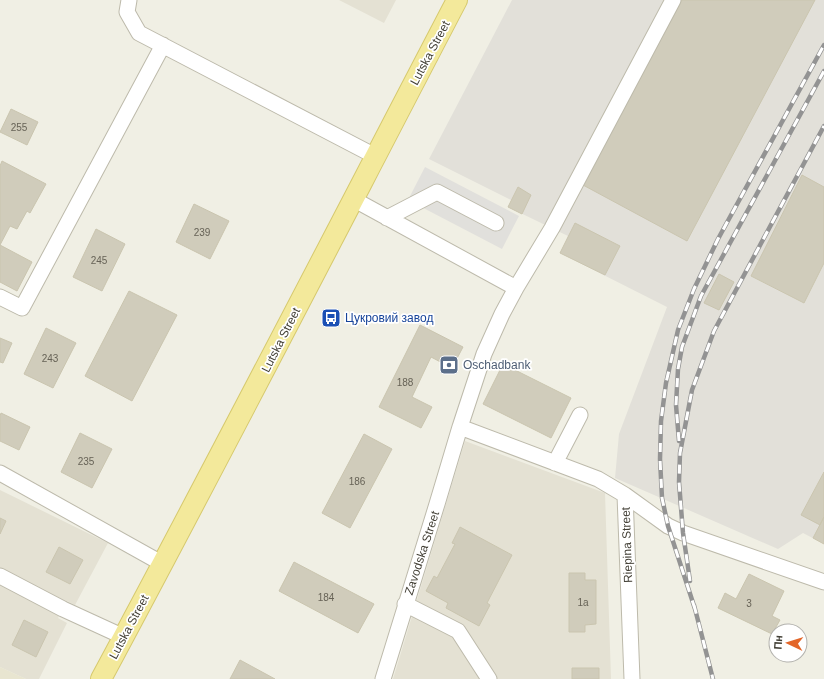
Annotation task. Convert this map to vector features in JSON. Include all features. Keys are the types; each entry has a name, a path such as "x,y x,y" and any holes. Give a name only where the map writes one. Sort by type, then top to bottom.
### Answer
{"main road":[{"name":"Lutska Street","path":"101,679 234,430 457,0"}],"street":[{"path":"129,0 127,12 139,33 375,156"},
{"name":"Zavodska Street","path":"383,679 405,604 438,504 460,427 484,354 502,314 552,228 672,0"},
{"path":"0,297 22,308 163,46"},
{"path":"387,218 437,192 496,223"},
{"path":"353,199 516,288"},
{"path":"555,462 580,415"},
{"name":"Riepina Street","path":"460,427 598,479 625,495 632,679"},
{"path":"0,472 163,564"},
{"path":"625,495 668,526 683,534 824,582"},
{"path":"0,576 63,609 124,637"},
{"path":"405,604 458,632 489,679"}],"shaded area":[{"path":"339,0 396,0 384,23"},
{"path":"512,0 824,0 824,544 803,533 778,549 615,478 619,434 667,307 560,253 568,236 508,207 511,200 429,159"},
{"path":"425,167 519,216 502,249 408,200"},
{"path":"465,441 605,493 611,679 393,679"},
{"path":"0,490 108,543 75,605 67,601 58,618 67,623 39,679 26,679 0,667"},
{"path":"0,667 26,679 0,679"}],"building":[{"path":"682,0 815,0 687,241 583,185"},
{"path":"11,109 38,122 27,145 0,132"},
{"path":"2,161 46,184 30,213 27,211 17,229 10,226 0,245 0,166"},
{"path":"802,175 824,187 824,263 804,303 751,276"},
{"path":"518,187 531,195 522,214 508,207"},
{"path":"194,204 229,221 210,259 176,242"},
{"path":"575,223 620,246 605,275 560,253"},
{"path":"96,229 125,244 102,291 73,277"},
{"path":"0,245 32,262 17,291 0,282"},
{"path":"719,274 734,282 719,310 704,303"},
{"path":"129,291 177,315 132,401 85,376"},
{"path":"420,325 463,347 452,368 431,357 412,397 432,407 421,428 379,407"},
{"path":"46,328 76,343 53,388 24,374"},
{"path":"0,338 12,343 3,363 0,362"},
{"path":"503,364 571,398 551,438 483,404"},
{"path":"1,413 30,427 19,450 0,441"},
{"path":"80,433 112,449 92,488 61,472"},
{"path":"364,434 392,449 350,528 322,513"},
{"path":"824,472 824,517 820,525 801,515"},
{"path":"824,517 824,544 813,538"},
{"path":"0,518 6,521 0,534"},
{"path":"460,527 512,555 487,603 490,605 479,626 446,608 448,603 426,591 434,576 437,578 455,544 452,543"},
{"path":"59,547 83,560 70,584 46,572"},
{"path":"294,562 374,604 358,633 279,591"},
{"path":"569,573 585,573 585,580 596,580 596,624 585,625 585,632 569,632"},
{"path":"749,574 784,591 772,616 780,620 778,623 768,623 768,632 718,608 725,593 736,599"},
{"path":"24,620 48,632 36,657 12,645"},
{"path":"240,660 275,679 230,679"},
{"path":"572,668 599,668 599,679 572,679"}],"railway":[{"path":"695,609 668,526 662,498 660,459 661,421 666,383 678,330 694,289 718,239 824,45"},
{"path":"679,441 676,405 678,369 682,347 701,296 824,71"},
{"path":"690,581 683,533 679,482 680,453 692,390 714,331 824,126"},
{"path":"694,605 713,679"}],"place":[{"name":"Цукровий завод","path":"331,318"},
{"name":"Oschadbank","path":"449,365"}]}
